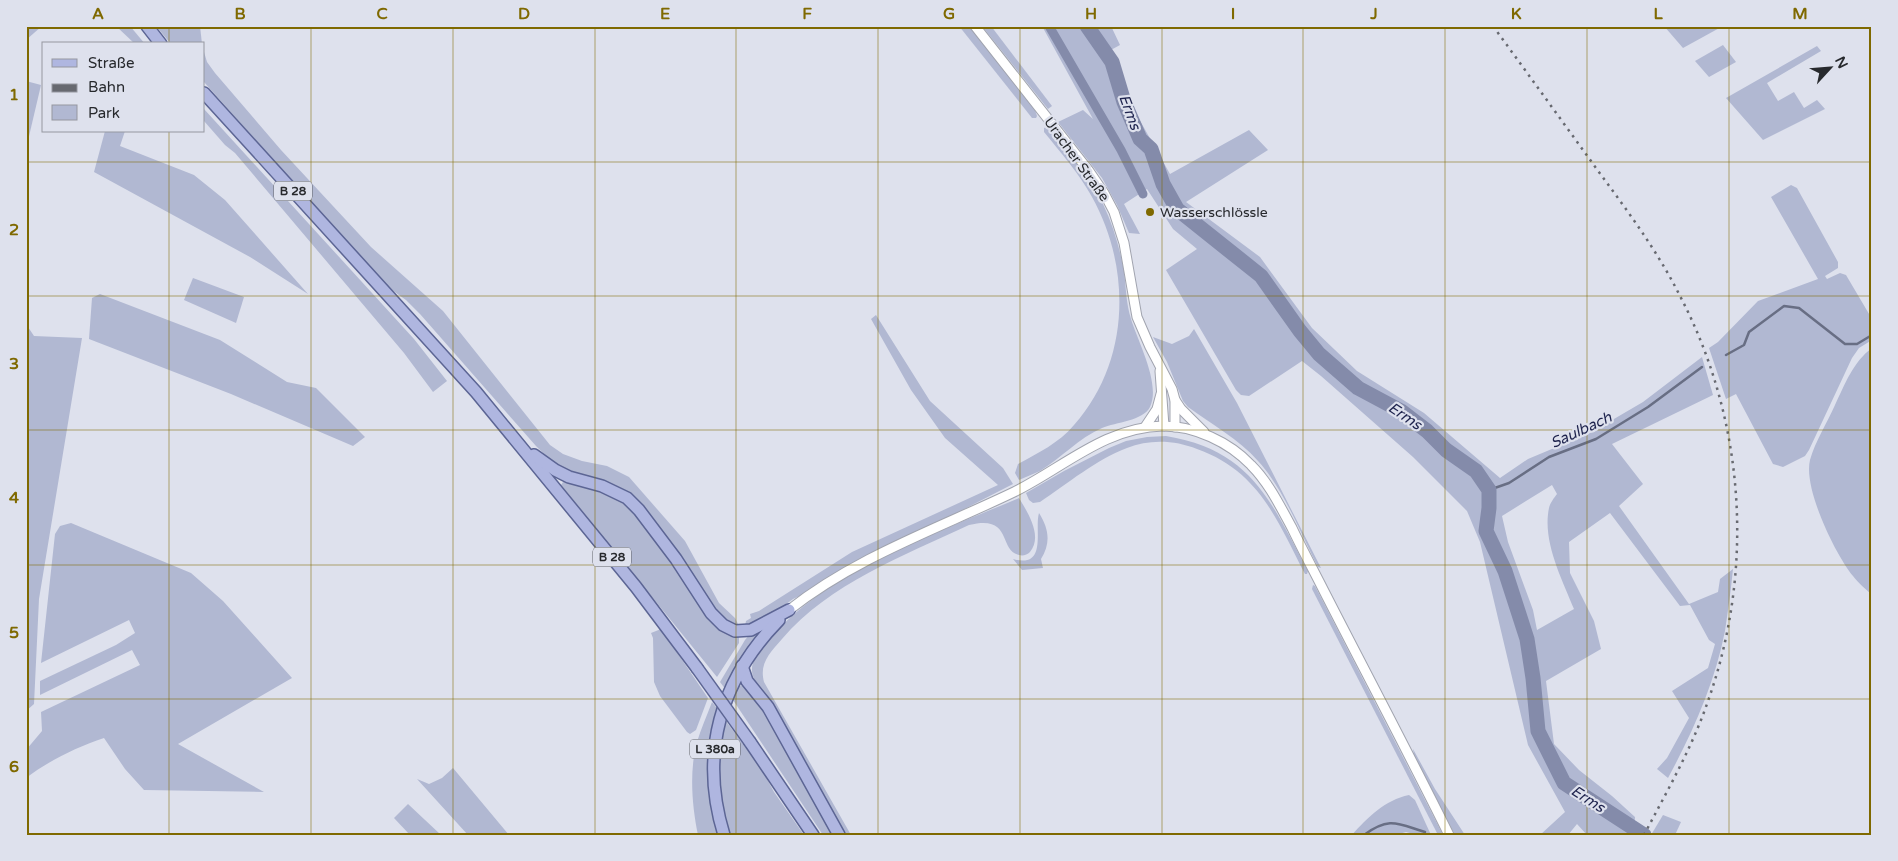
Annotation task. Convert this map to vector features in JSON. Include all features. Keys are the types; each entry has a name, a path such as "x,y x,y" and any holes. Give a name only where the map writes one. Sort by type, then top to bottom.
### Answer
{"main road":[{"path":"146,26 159,42"},
{"name":"B 28","path":"205,94 476,392 524,448 636,587 697,668 813,835"},
{"path":"524,448 555,470 569,477 602,486 628,498 676,559 711,613 723,626 736,631 751,630 789,610"},
{"name":"L 380a","path":"724,835 718,814 714,786 715,747 719,720 732,684 742,666 765,635 789,610"},
{"path":"742,666 747,680 763,699 772,714 839,835"}],"street":[{"name":"Uracher Straße","path":"975,26 1083,163 1104,193 1114,212 1124,243 1137,317 1176,400 1175,427"},
{"name":"Uracher Straße","path":"1159,366 1164,426"},
{"path":"1144,427 1157,409 1162,390"},
{"path":"1176,400 1186,414 1208,436"},
{"path":"1164,426 1192,430 1208,436 1228,446 1242,456 1260,474 1274,495 1449,835"},
{"name":"L 380a","path":"789,610 819,588 868,560 1012,493 1092,446 1111,437 1144,427 1164,426"}],"green space":[{"path":"30,26 42,26 26,40 26,29"},
{"path":"116,26 130,26 143,42 133,42"},
{"path":"156,26 200,26 202,42 169,42"},
{"path":"959,26 969,26 1035,110 1036,118 1032,118"},
{"path":"982,26 991,26 1052,106 1048,109"},
{"path":"1042,26 1111,26 1120,45 1109,51 1125,94 1170,174 1249,130 1268,150 1186,202 1260,257 1312,328 1357,371 1424,413 1500,478 1528,459 1590,433 1643,402 1702,357 1713,395 1612,444 1643,484 1619,506 1689,604 1718,592 1720,579 1733,569 1721,650 1709,688 1694,725 1668,778 1657,769 1667,758 1689,718 1672,691 1708,668 1715,644 1709,640 1690,605 1680,606 1610,513 1569,542 1570,573 1594,621 1601,649 1546,681 1554,744 1579,770 1635,817 1634,835 1587,835 1577,824 1568,835 1540,835 1565,812 1528,745 1480,542 1467,511 1413,457 1302,361 1249,396 1241,395 1236,390 1166,270 1197,249 1173,229 1147,189 1124,204 1140,234 1129,233 1117,205 1102,178 1058,122 1083,110 1093,119","holes":["1552,485 1557,494 1549,508 1548,533 1554,560 1574,609 1537,630 1533,610 1508,542 1502,516"]},
{"path":"1664,26 1723,26 1683,48"},
{"path":"1723,45 1736,62 1709,77 1695,61"},
{"path":"1817,46 1821,51 1767,83 1778,101 1794,92 1804,108 1817,100 1825,109 1763,140 1726,98"},
{"path":"205,55 207,62 215,73 281,150 371,247 443,311 550,445 563,454 582,461 607,466 629,477 685,541 719,603 735,618 739,626 734,626 718,616 631,495 604,482 569,473 556,466 536,446 420,314 406,300 385,285 205,83"},
{"path":"26,81 41,85 26,149"},
{"path":"205,110 414,339 447,381 433,392 404,353 235,153 225,145 205,122"},
{"path":"1046,127 1057,137 1084,171 1100,197 1112,225 1121,255 1129,313 1151,375 1153,398 1147,412 1129,421 1108,426 1094,432 1040,471 1019,480 1015,473 1018,464 1062,437 1074,425 1092,400 1106,373 1115,344 1119,314 1119,284 1114,254 1105,225 1092,197 1070,163 1044,132"},
{"path":"105,132 125,132 120,146 194,175 225,200 308,294 250,257 94,172"},
{"path":"1791,185 1797,188 1838,262 1838,268 1825,276 1827,279 1840,273 1846,275 1872,319 1872,340 1859,348 1852,358 1805,456 1783,467 1773,464 1736,394 1726,399 1709,348 1718,342 1758,301 1818,279 1771,197"},
{"path":"193,278 244,297 236,323 184,300"},
{"path":"100,294 220,340 287,382 316,388 365,437 353,446 231,394 89,339 92,298"},
{"path":"876,315 930,401 1003,468 1013,484 941,521 866,556 793,599 763,621 745,626 746,621 751,618 750,614 759,611 852,552 998,485 945,438 911,390 871,319"},
{"path":"26,324 34,336 82,338 39,599 34,704 26,711"},
{"path":"1194,329 1237,403 1321,568 1318,567 1276,484 1258,461 1242,446 1188,407 1183,401 1167,362 1153,337 1172,344 1189,336"},
{"path":"1872,348 1872,595 1853,576 1838,553 1822,520 1811,487 1809,472 1810,460 1815,446 1846,381 1860,360"},
{"path":"1166,436 1195,443 1219,453 1239,467 1255,483 1269,502 1308,571 1307,574 1305,574 1275,517 1251,484 1236,470 1218,458 1189,446 1171,442 1135,445 1093,465 1040,502 1033,503 1029,500 1026,493 1109,448 1126,441"},
{"path":"565,479 612,495 636,512 705,609 739,634 739,643 717,677 561,485"},
{"path":"1019,498 1030,517 1035,532 1034,546 1028,554 1020,555 1013,552 999,528 992,524 969,525 893,560 845,586 801,619 773,649 764,664 764,682 851,835 845,835 784,724 755,680 752,671 754,660 788,620 816,597 848,576 953,525"},
{"path":"1039,513 1048,536 1041,559 1043,568 1022,570 1013,559 1024,561 1031,558 1035,553"},
{"path":"71,523 191,573 223,601 292,678 178,744 264,792 144,790 125,769 104,738 64,755 26,778 26,750 42,731 41,712 140,665 132,650 40,695 40,681 116,645 135,633 129,620 41,663 55,534 60,526"},
{"path":"1313,585 1443,835 1438,835 1312,589"},
{"path":"767,627 726,690 720,682 745,640 750,634"},
{"path":"661,629 708,698 696,730 690,734 660,696 654,682 653,638 651,633"},
{"path":"743,685 761,700 836,835 823,835 733,700 738,687"},
{"path":"712,702 719,711 716,719 721,835 698,835 693,800 694,753"},
{"path":"725,720 760,766 774,792 804,835 730,835 723,806 720,778 722,735"},
{"path":"1413,749 1435,789 1465,835 1455,835 1414,755"},
{"path":"453,768 509,835 468,835 417,779 429,784 442,778"},
{"path":"1409,795 1415,800 1431,835 1418,835 1406,832 1395,835 1352,835 1370,816 1384,805"},
{"path":"408,804 441,835 410,835 394,818"},
{"path":"1663,815 1681,822 1675,835 1651,835"}],"waterway":[{"path":"1049,26 1121,150 1143,194"},
{"name":"Erms","path":"1087,26 1112,62 1124,102 1140,139 1151,149 1163,184 1177,209 1261,276 1300,331 1319,354 1358,388 1401,411 1427,431 1446,450 1476,471 1489,490 1486,531 1505,571 1527,639 1538,731 1564,783 1644,835"},
{"name":"Saulbach","path":"1726,355 1744,345 1749,332 1784,306 1799,308 1845,344 1857,344 1872,335"},
{"name":"Saulbach","path":"1489,490 1509,483 1549,457 1596,439 1648,407 1702,367"},
{"path":"1364,835 1381,825 1394,823 1425,832"}],"railway":[{"path":"1493,26 1630,214 1671,279 1702,344 1718,393 1730,444 1736,496 1737,548 1733,599 1723,651 1702,718 1679,769 1644,835"}],"place":[{"name":"Wasserschlössle","path":"1150,212"}]}
